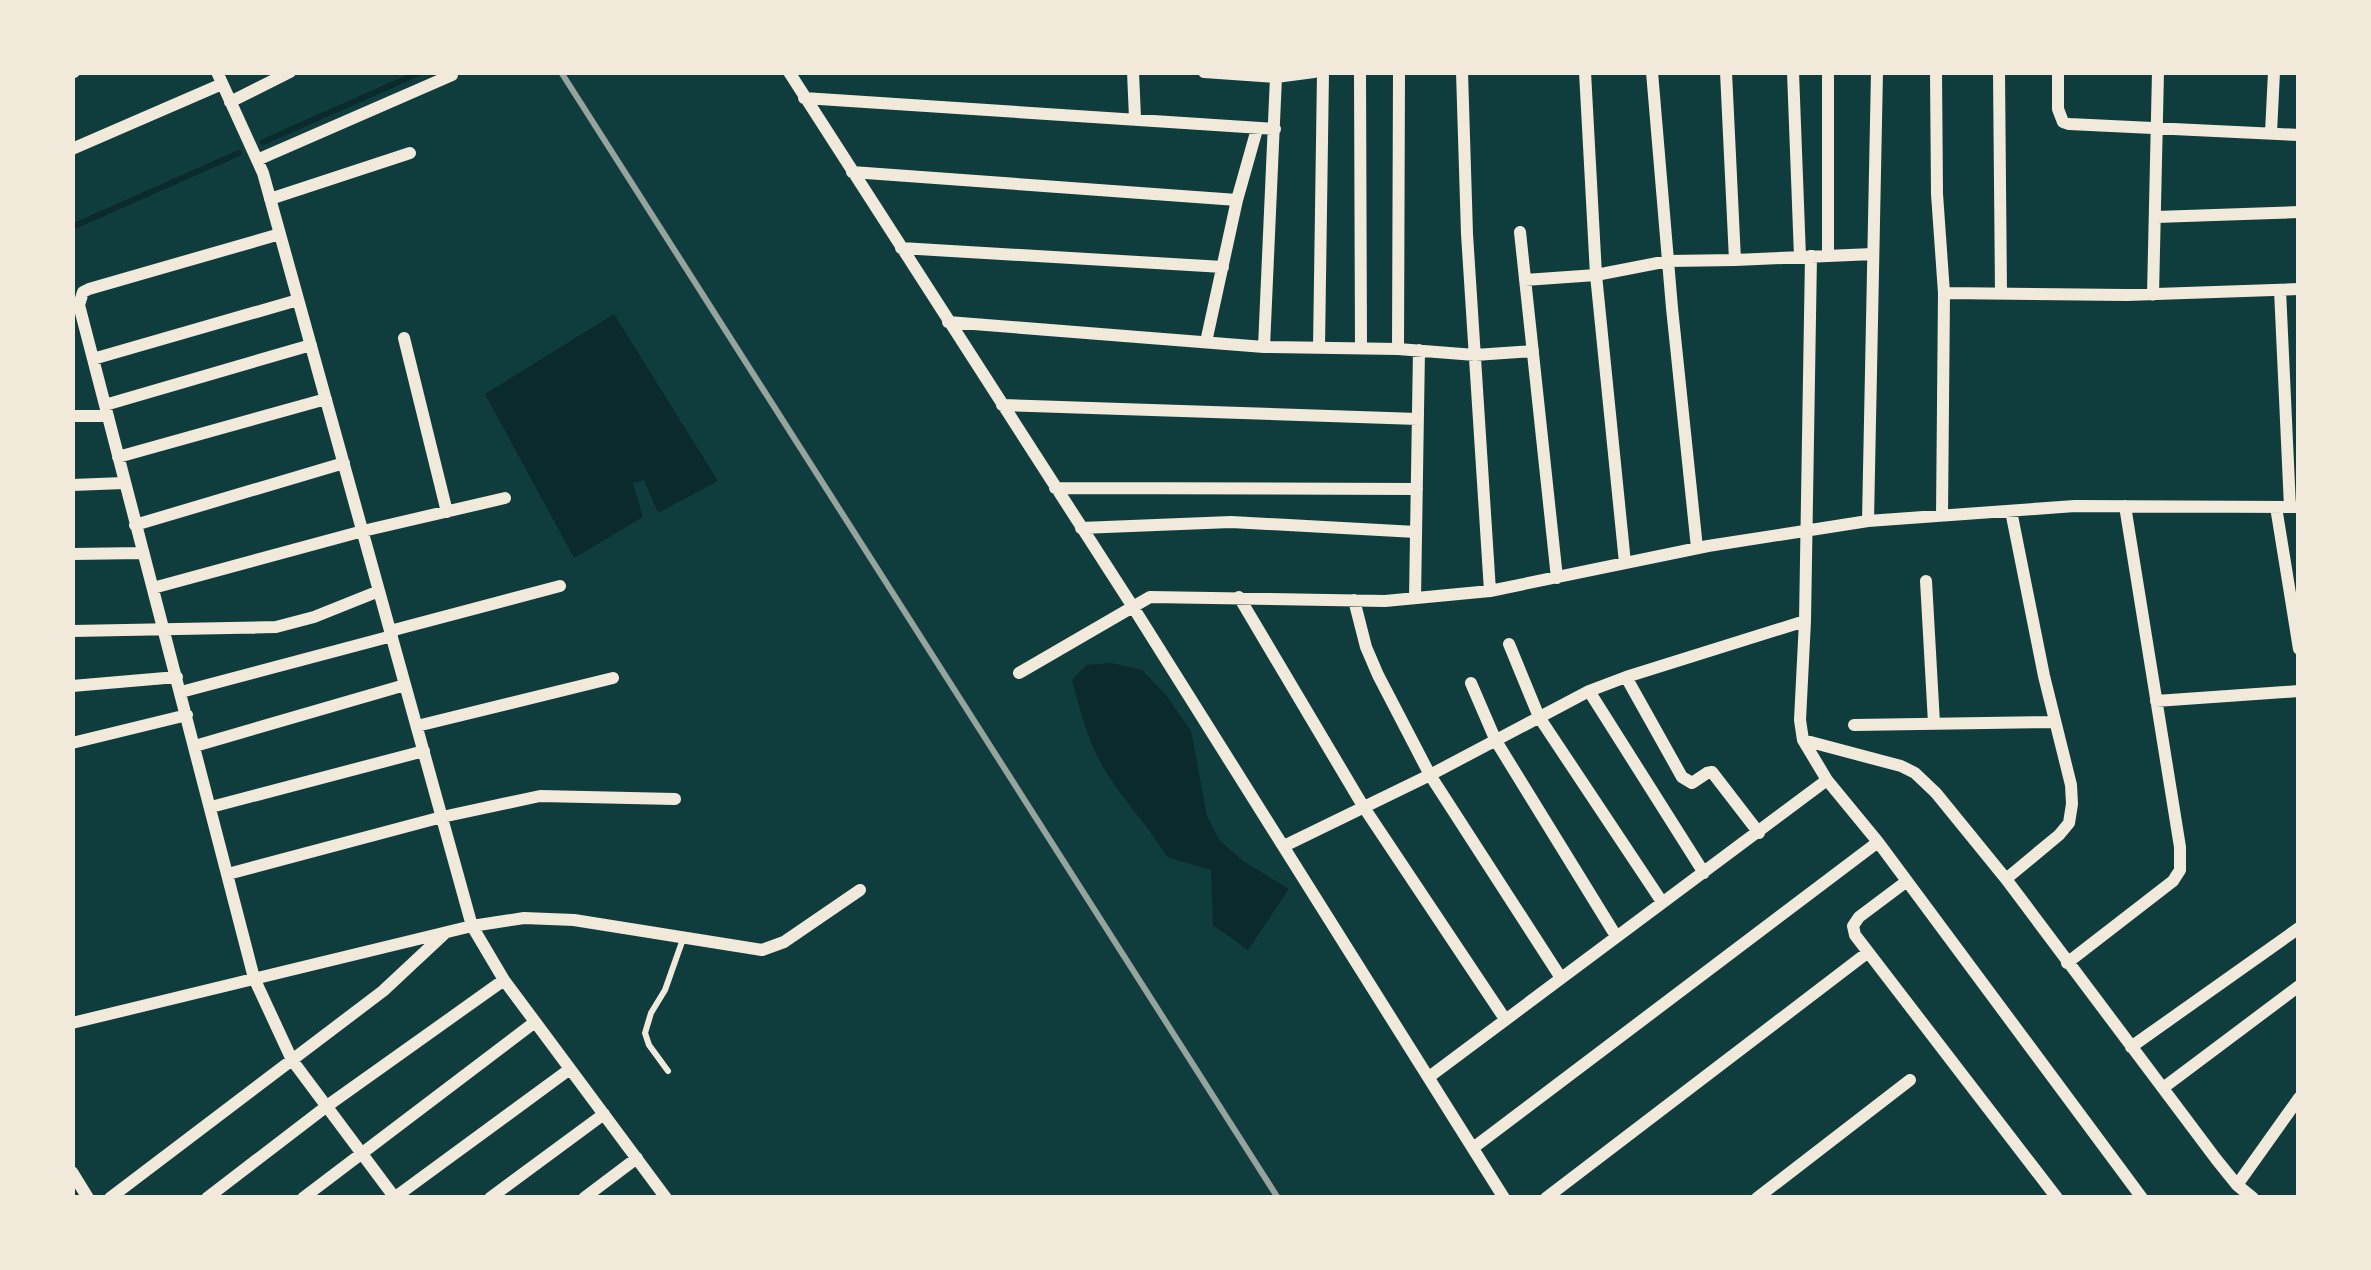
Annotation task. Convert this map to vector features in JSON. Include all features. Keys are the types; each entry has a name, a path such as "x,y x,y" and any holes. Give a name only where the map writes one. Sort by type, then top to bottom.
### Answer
{"street":[{"path":"230,102 290,72"},
{"path":"789,72 1133,607 1504,1198"},
{"path":"1133,72 1135,118"},
{"path":"1204,72 1276,77 1319,72 1318,348"},
{"path":"1360,72 1361,348"},
{"path":"1399,349 1400,72"},
{"path":"1462,72 1490,591"},
{"path":"1586,72 1596,275 1625,563"},
{"path":"1652,72 1697,548"},
{"path":"1726,72 1735,260"},
{"path":"1793,72 1806,256 1803,740 1828,780 2142,1198"},
{"path":"1828,72 1828,256"},
{"path":"1868,521 1877,72"},
{"path":"1936,72 1944,293 1942,516"},
{"path":"1999,72 2001,294"},
{"path":"2057,72 2063,122 2299,135"},
{"path":"2152,295 2158,72"},
{"path":"2271,133 2274,72"},
{"path":"257,160 452,75"},
{"path":"1264,347 1276,77"},
{"path":"72,149 219,78 270,200 472,926 504,980 666,1198"},
{"path":"804,98 1275,129"},
{"path":"1206,342 1257,129"},
{"path":"270,200 410,153"},
{"path":"851,172 1237,200"},
{"path":"2156,217 2299,212"},
{"path":"1520,232 1557,578"},
{"path":"280,234 83,292 79,305 254,978 292,1060 395,1198 570,1069"},
{"path":"901,248 1223,267"},
{"path":"1525,280 1596,275 1668,261 1873,254"},
{"path":"1944,293 2152,295 2299,289"},
{"path":"2280,290 2299,649"},
{"path":"93,358 298,300"},
{"path":"948,322 1264,347 1475,355 1533,351"},
{"path":"404,338 447,512"},
{"path":"72,416 106,410 311,345"},
{"path":"1415,598 1419,350"},
{"path":"118,457 326,399"},
{"path":"1002,405 1418,418"},
{"path":"135,524 344,463"},
{"path":"72,485 124,483"},
{"path":"1055,488 1417,489"},
{"path":"153,588 505,498"},
{"path":"1019,673 1150,597 1165,595 1415,598 1490,591 1697,548 1868,521 2075,506 2288,507"},
{"path":"2067,963 2173,881 2180,870 2125,506"},
{"path":"2006,879 2059,835 2068,823 2072,804 2011,511"},
{"path":"1081,528 1231,522 1416,532"},
{"path":"72,554 143,553"},
{"path":"1926,581 1934,723"},
{"path":"72,686 179,684 560,586"},
{"path":"72,631 276,627 380,591"},
{"path":"1239,597 1363,806 1505,1019"},
{"path":"1354,600 1378,675 1430,775 1561,978"},
{"path":"1284,846 1589,692 1805,621"},
{"path":"1509,644 1539,717 1662,902"},
{"path":"1626,677 1682,777 1692,783 1712,772 1759,832"},
{"path":"417,727 613,678"},
{"path":"1471,683 1496,741 1616,936"},
{"path":"195,746 405,685"},
{"path":"2156,701 2299,691"},
{"path":"1589,692 1704,874"},
{"path":"72,743 187,715"},
{"path":"1854,725 2054,722"},
{"path":"1803,740 1915,772 1936,793 2237,1185 2253,1198"},
{"path":"211,807 424,751"},
{"path":"1429,1077 1828,780"},
{"path":"228,874 540,796 675,799"},
{"path":"1473,1148 1878,842"},
{"path":"1907,881 1858,917 1855,935 2057,1198"},
{"path":"72,1023 472,926 524,918 574,920 762,950 784,942 860,890"},
{"path":"2131,1047 2299,928"},
{"path":"110,1198 382,991 445,933"},
{"path":"1546,1198 1867,953"},
{"path":"206,1198 504,980"},
{"path":"2163,1088 2299,986"},
{"path":"303,1198 535,1022"},
{"path":"1757,1198 1910,1080"},
{"path":"2237,1185 2299,1097"},
{"path":"490,1198 604,1114"},
{"path":"584,1198 637,1158"},
{"path":"72,1172 88,1198"}],"lane":[{"path":"668,1071 645,1034 684,936"}],"water":[{"path":"614,314 718,481 658,513 644,480 633,483 643,517 574,558 485,394"},
{"path":"1112,663 1142,670 1191,731 1207,816 1220,841 1289,889 1248,950 1213,925 1211,870 1167,857 1094,748 1072,680 1086,665"}],"waterway":[{"path":"263,142 421,72"},
{"path":"72,227 239,153"}],"railway":[{"path":"561,72 1278,1198"}]}
